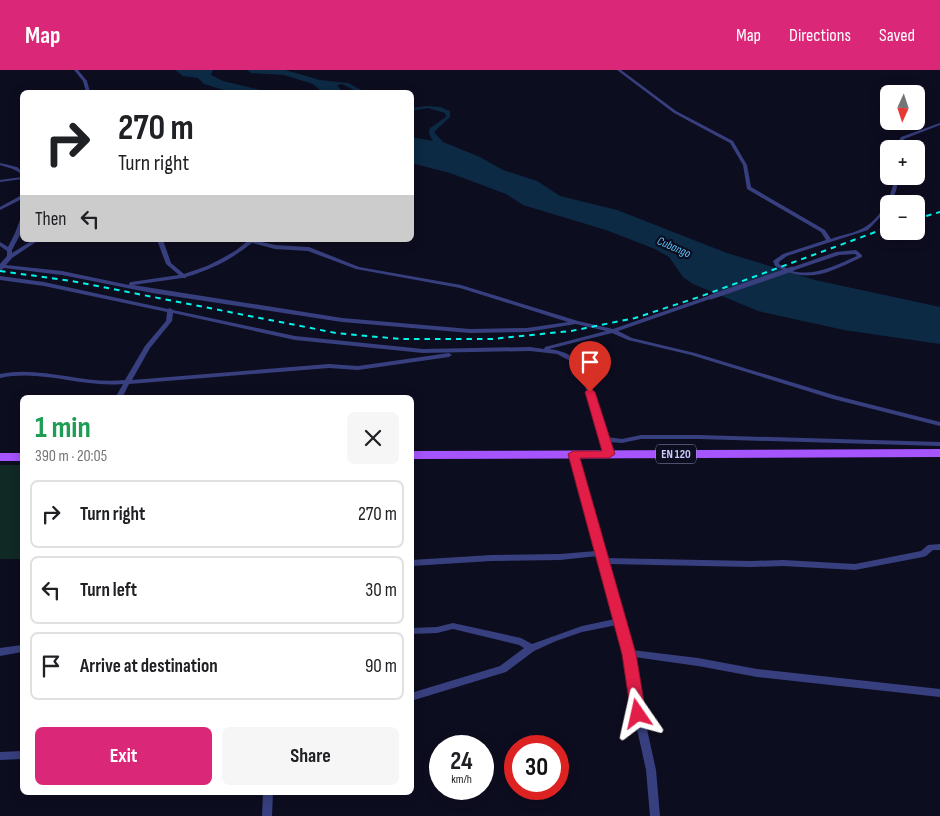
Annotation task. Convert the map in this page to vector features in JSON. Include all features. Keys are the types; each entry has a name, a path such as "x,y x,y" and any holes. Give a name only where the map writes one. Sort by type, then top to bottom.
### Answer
{"main road":[{"name":"EN 120","path":"414,455 940,453"},
{"path":"0,457 20,457"}],"street":[{"path":"76,70 85,82 87,90"},
{"path":"619,70 675,112 732,142 745,165 749,188 817,227 829,240"},
{"path":"901,140 940,124"},
{"path":"0,164 15,168 20,172"},
{"path":"0,181 20,178"},
{"path":"0,278 44,284 295,338 423,352 542,349 613,331 711,296 792,269 844,252 856,252 860,256 814,275 788,272 776,264 778,258 866,228 875,221 895,194 896,185"},
{"path":"0,209 20,198"},
{"path":"10,257 9,250 20,228"},
{"path":"1,266 10,257 33,242"},
{"path":"161,242 169,264 184,276"},
{"path":"122,285 198,274 227,259 248,242"},
{"path":"258,242 275,247 309,249 358,268 461,287 576,322 613,331 630,339 693,354 835,398 940,424"},
{"path":"0,244 9,250"},
{"path":"1,266 62,274 342,320 423,328 520,330 576,322"},
{"path":"120,395 147,347 169,321 170,310"},
{"path":"542,349 558,352 576,362 585,376 606,439 609,454"},
{"path":"0,376 9,373 106,383 127,382 329,366 358,368 461,352"},
{"path":"606,439 622,442 641,437 699,437 940,444"},
{"path":"573,454 629,654 633,688 651,770 655,816"},
{"path":"414,563 491,558 603,557 855,567 923,554 931,547 940,547"},
{"path":"414,696 503,670 531,648 582,629 620,621"},
{"path":"414,631 437,630 453,626 521,642 531,648"},
{"path":"0,652 20,649"},
{"path":"629,654 698,662 757,673 940,693"},
{"path":"0,756 20,755"},
{"path":"267,816 268,795"}],"green space":[{"path":"0,465 20,465 20,559 0,559"}],"water":[{"path":"175,70 213,70 211,75 223,81 261,90 224,90 204,84 198,78 183,76"},
{"path":"247,70 285,70 320,80 348,83 361,90 354,90 342,84 337,85 341,90 320,90 313,84 284,75 251,73"},
{"name":"Cubango","path":"440,107 450,111 450,117 434,132 443,142 480,157 503,170 537,181 560,196 617,210 727,253 815,280 940,307 940,344 844,330 758,311 693,284 683,277 669,257 655,249 606,230 523,205 506,194 450,173 414,164 414,138 433,141 429,134 430,128 446,117 445,113 428,108 414,110 414,108"}],"railway":[{"path":"925,216 940,212"},
{"path":"0,271 72,281 336,333 400,339 492,339 571,331 635,318 699,297 880,230"}],"route":[{"path":"590,392 606,439 609,454 573,454 578,465 629,654 638,714"}]}
